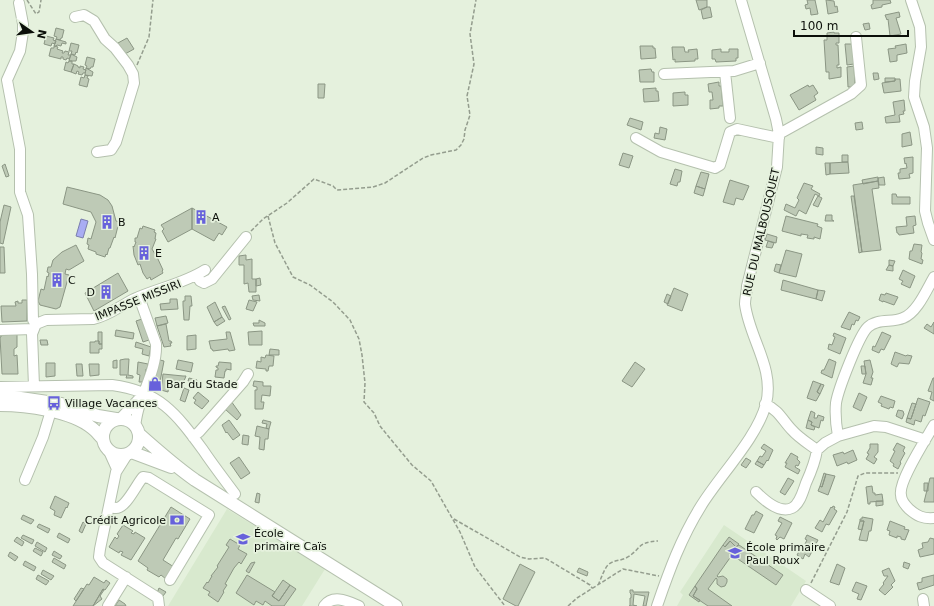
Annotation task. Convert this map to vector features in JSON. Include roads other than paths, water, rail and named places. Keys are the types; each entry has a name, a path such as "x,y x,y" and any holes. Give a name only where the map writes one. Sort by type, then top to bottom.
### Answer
{"main road":[{"path":"0,395 56,408 129,421 150,445 182,470 396,606"},
{"path":"0,405 32,408 56,408 92,428 114,454 120,455 129,452 137,445 137,430"},
{"path":"105,444 105,428 111,422 118,419"},
{"path":"129,452 182,470"}],"street":[{"name":"RUE DU MALBOUSQUET","path":"657,606 666,578 683,536 701,505 748,439 766,404 768,381 765,366 748,319 745,302 747,286 777,167 779,136 776,119 741,0"},
{"path":"911,0 920,27 921,48 915,81 914,97 924,127 927,148 925,211 934,240"},
{"path":"23,1 23,32 20,51 8,80 20,149 20,192 28,215 33,320 35,327 32,334 34,386"},
{"path":"75,16 84,15 94,21 104,39 115,48 133,74 134,83 116,142 111,150 97,152"},
{"path":"636,138 661,152 714,168 720,165 730,132 737,129 779,136 851,94 861,85 856,36"},
{"path":"664,74 725,72 748,68 760,64"},
{"path":"725,72 730,118"},
{"name":"IMPASSE MISSIRI","path":"0,330 35,327 46,320 100,318 139,298 188,280 201,273 200,281 207,283 212,279 246,237"},
{"path":"838,436 835,422 836,402 855,348 864,331 868,326 878,322 903,318 911,312 921,301 934,277"},
{"path":"137,430 138,409 147,386 156,351 156,344 139,298"},
{"path":"193,437 243,382 248,374"},
{"path":"0,387 112,385 128,387 144,394 161,403 180,419 235,494"},
{"path":"118,419 144,394"},
{"path":"766,404 773,407 792,430 817,450"},
{"path":"25,480 56,408"},
{"path":"934,425 906,474 901,486 901,496 907,507 916,515 926,519 934,518"},
{"path":"756,492 766,502 783,509 792,508 799,500 816,462 817,450 825,443 838,436 874,426 886,427 923,439 925,441"},
{"path":"105,444 117,469"},
{"path":"129,452 117,469 99,557 103,563 158,598 159,606"},
{"path":"109,507 116,508 124,505 144,477 149,478 209,515 170,580"},
{"path":"108,606 126,577"},
{"path":"807,590 830,606"},
{"path":"324,606 327,601 333,599 345,600 358,606"}],"water":[{"path":"81,219 88,221 83,238 76,236"}],"place":[{"name":"A","path":"201,217"},
{"name":"B","path":"107,222"},
{"name":"E","path":"144,253"},
{"name":"C","path":"57,280"},
{"name":"D","path":"106,292"},
{"name":"Bar du Stade","path":"155,384"},
{"name":"Village Vacances","path":"54,403"},
{"name":"Crédit Agricole","path":"177,520"},
{"name":"École primaire Caïs","path":"243,539"},
{"name":"École primaire Paul Roux","path":"735,553"}]}
